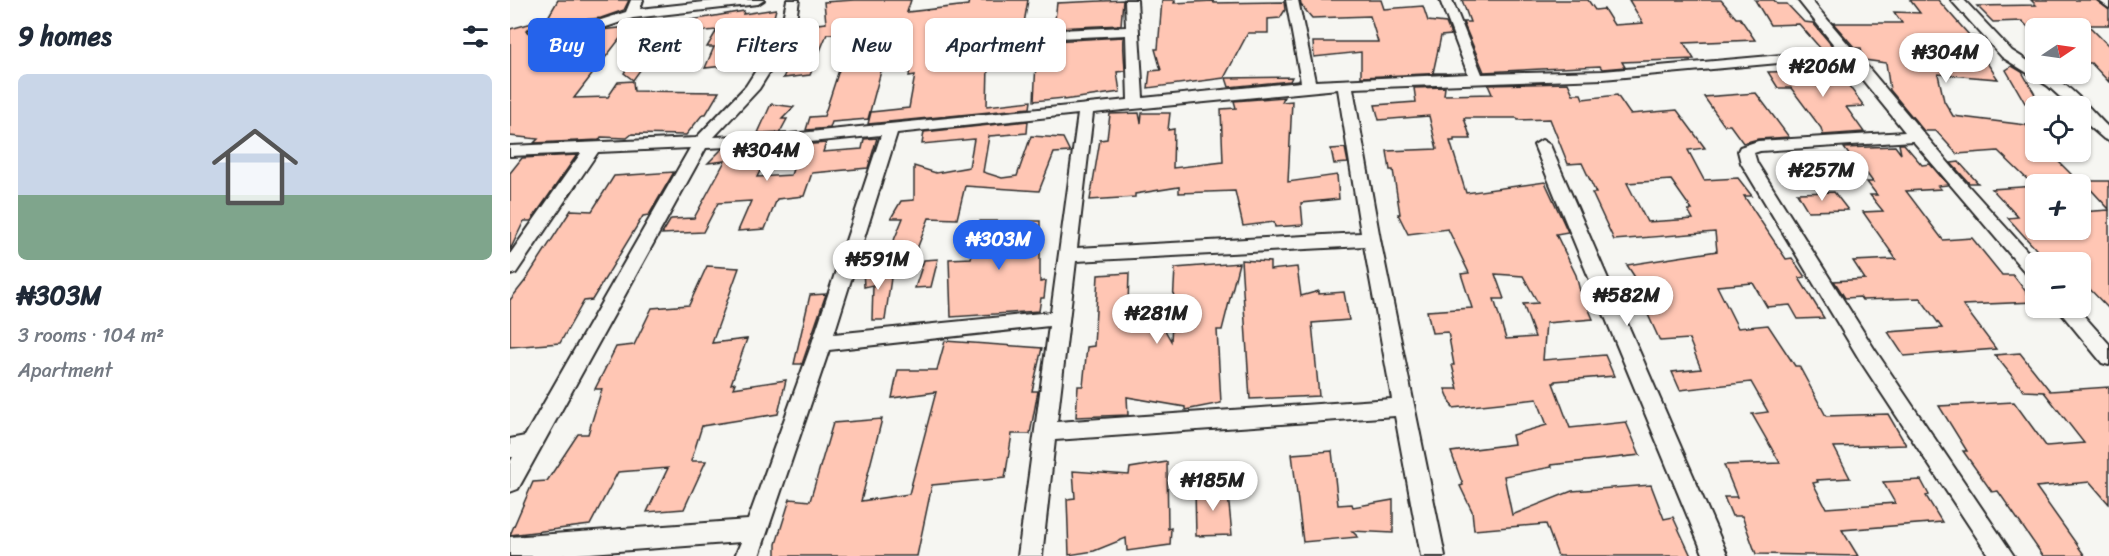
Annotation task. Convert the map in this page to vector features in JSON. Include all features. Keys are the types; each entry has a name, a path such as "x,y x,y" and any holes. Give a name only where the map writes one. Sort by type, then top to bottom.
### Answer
{"street":[{"path":"631,14 637,0"},
{"path":"605,23 631,14 758,0"},
{"path":"510,482 701,142 758,80 787,33 793,0"},
{"path":"1131,0 1136,103"},
{"path":"1292,0 1309,86"},
{"path":"1446,0 1477,78"},
{"path":"1804,0 1917,136 2025,260"},
{"path":"1957,0 2007,54 2025,65"},
{"path":"2104,0 2109,4"},
{"path":"1066,34 1133,31"},
{"path":"510,151 779,140 1309,86 1603,75 1848,53"},
{"path":"2054,84 2067,96"},
{"path":"1346,85 1371,239 1433,556"},
{"path":"1030,556 1086,109"},
{"path":"2091,119 2109,136"},
{"path":"747,556 822,343 891,130"},
{"path":"1917,136 1758,146 1746,151 1749,163 1868,356 2002,556"},
{"path":"1542,145 1716,556"},
{"path":"510,268 594,146"},
{"path":"1068,255 1371,239"},
{"path":"822,343 1059,318"},
{"path":"2075,318 2109,357"},
{"path":"1046,432 1404,407"},
{"path":"510,447 531,444"},
{"path":"510,548 755,530"}],"building":[{"path":"558,0 629,0 624,10 601,18 548,18"},
{"path":"911,0 907,12 968,5 969,0 1028,0 1025,18 925,18 925,72 988,72 987,106 1031,101 1030,108 868,124 871,112 909,108 915,75 909,76 910,72 913,72 913,18 831,18 831,34 827,34 819,53 819,24 826,23 824,2"},
{"path":"1123,0 1121,25 1066,27 1066,18 1055,18 1057,3"},
{"path":"1162,0 1175,0 1174,3 1284,2 1285,10 1280,18 1268,19 1268,33 1248,33 1224,78 1148,88 1150,71 1161,70 1155,49 1158,49"},
{"path":"1300,0 1381,0 1384,9 1423,6 1428,21 1446,23 1451,35 1441,36 1433,73 1446,73 1361,77 1361,52 1314,57 1313,42 1378,42 1370,16 1312,18 1301,5"},
{"path":"1462,0 1588,0 1595,10 1604,9 1614,25 1643,23 1629,0 1721,0 1736,18 1740,18 1755,40 1684,43 1694,59 1622,62 1625,67 1602,69 1600,66 1484,72 1463,22 1470,22"},
{"path":"1755,0 1774,0 1777,4 1787,4 1804,22 1813,23 1834,48 1821,49 1799,24 1770,25"},
{"path":"1910,0 1938,0 1970,36 1977,37 1987,51 1979,51 1998,79 1938,74 1944,101 1953,116 2025,125 2025,162 2059,162 2071,174 2025,174 2025,177 1998,151 1957,154 1936,131 1924,131 1890,90 1886,63 1864,60 1861,48 1855,48 1833,23 1902,23 1894,12 1920,13"},
{"path":"2031,0 2096,0 2109,10 2109,25 2091,25 2091,18 2025,18 2025,24 2022,21 1993,22 1977,6 2036,5"},
{"path":"776,9 774,18 715,18 715,30 703,31 703,18 744,11 743,14"},
{"path":"528,24 526,30 528,32 528,72 594,72 574,98 608,97 618,82 633,81 634,91 719,92 706,114 703,114 686,135 632,134 627,138 601,137 599,140 534,143 538,139 510,136 510,29"},
{"path":"617,28 617,42 605,58 605,30"},
{"path":"2091,28 2109,46 2109,82 2091,63"},
{"path":"715,33 715,67 705,68 714,47 707,47"},
{"path":"1123,37 1125,71 1117,72 1120,92 1064,100 1064,98 1034,101 1035,72 1066,72 1066,40"},
{"path":"2012,66 2022,72 2025,84 2029,84 2036,96 2025,96 2025,103 2006,70"},
{"path":"1837,70 1864,106 1846,107 1864,132 1823,135 1821,128 1791,88 1778,88 1768,72"},
{"path":"625,72 639,72 633,80"},
{"path":"786,72 811,72 810,75 783,78"},
{"path":"838,72 881,72 868,119 832,122 830,128 806,130 810,117 824,116"},
{"path":"1292,77 1290,81 1229,87 1226,78"},
{"path":"1568,83 1573,94 1581,94 1583,99 1617,95 1630,114 1677,110 1705,148 1688,150 1704,180 1738,178 1752,196 1744,196 1786,259 1792,258 1805,277 1799,278 1824,318 1798,319 1790,305 1767,307 1753,283 1717,286 1738,328 1768,325 1795,366 1799,366 1826,416 1888,414 1906,445 1834,447 1850,478 1817,480 1818,482 1813,483 1826,508 1895,503 1883,482 1921,480 1929,495 1926,496 1942,522 1842,530 1858,556 1756,554 1742,516 1732,516 1724,497 1737,497 1724,465 1780,463 1752,414 1768,412 1751,382 1680,390 1672,372 1701,369 1689,339 1660,341 1640,297 1647,296 1627,265 1717,251 1715,232 1614,240 1592,193 1596,193 1582,163 1568,164 1550,119 1464,118 1471,139 1450,141 1466,193 1545,182 1568,232 1556,234 1576,275 1582,299 1584,298 1593,319 1546,323 1543,360 1605,355 1614,376 1553,383 1570,428 1626,422 1640,455 1551,465 1552,467 1504,476 1512,515 1572,491 1651,485 1664,519 1673,517 1691,556 1558,556 1546,524 1474,530 1472,511 1460,486 1463,485 1451,452 1514,444 1512,435 1547,425 1537,399 1453,408 1445,389 1458,389 1448,332 1432,333 1427,311 1472,308 1461,274 1469,273 1448,229 1408,234 1398,214 1400,214 1393,170 1390,170 1387,151 1437,149 1429,116 1379,120 1375,105 1416,102 1414,88 1445,87 1444,95 1492,94 1488,85","holes":["1671,180 1692,210 1688,210 1693,219 1647,222 1627,183","1495,274 1523,276 1538,303 1523,304 1535,337 1506,339 1494,299 1504,299"]},
{"path":"1756,93 1789,137 1758,139 1743,143 1730,125 1724,125 1704,97"},
{"path":"1284,97 1282,102 1292,101 1288,182 1337,175 1339,199 1301,203 1303,225 1275,227 1274,222 1243,226 1235,191 1179,193 1179,187 1135,194 1135,197 1090,200 1100,140 1107,139 1110,114 1139,113 1141,123 1142,113 1170,113 1168,130 1174,129 1173,168 1223,162 1221,109 1236,108 1234,101"},
{"path":"771,104 794,107 782,119 787,119 780,132 758,133"},
{"path":"1028,121 1027,133 989,136 983,172 1002,178 1017,176 1031,136 1063,138 1070,152 1054,153 1039,191 965,186 957,219 929,218 915,254 888,255 903,218 891,218 901,201 914,200 914,166 936,173 969,167 974,139 922,144 924,132"},
{"path":"877,138 868,168 812,173 804,196 777,199 765,229 738,231 751,201 718,203 703,232 662,234 671,219 694,218 725,161 708,163 722,149 749,151 751,148 772,147 757,177 791,175 801,145 826,143 823,152 862,149 864,139"},
{"path":"1899,144 1904,144 1922,165 1930,164 1948,185 1938,186 1941,189 1906,191 1943,240 1972,238 2002,275 2013,275 2025,290 2025,302 1963,305 1996,349 1904,356 1888,332 1942,328 1920,298 1862,300 1860,297 1845,298 1834,281 1865,279 1853,261 1896,259 1863,212 1883,211 1870,195 1877,195 1867,182 1873,182 1854,156 1850,156 1844,148 1895,146 1901,154"},
{"path":"1345,148 1348,163 1334,164 1331,149"},
{"path":"577,155 531,221 524,221 510,250 510,173 522,158"},
{"path":"1959,162 1978,183 1969,183 1951,163"},
{"path":"674,172 649,215 643,216 592,300 584,301 560,343 510,347 510,300 571,210 592,211 614,176"},
{"path":"2091,181 2109,181 2109,209 2091,190"},
{"path":"2025,187 2025,237 2008,218 2018,217 1992,189"},
{"path":"1834,192 1848,210 1808,211 1797,193"},
{"path":"2109,210 2109,309 2091,290 2091,252 2039,252 2028,240 2091,240 2091,211"},
{"path":"980,221 1040,221 1040,282 1046,281 1044,298 1041,298 1039,311 951,317 949,259 971,258"},
{"path":"938,259 931,287 915,288 924,260"},
{"path":"1241,260 1270,262 1270,270 1297,267 1301,296 1319,291 1319,294 1344,292 1349,320 1312,323 1319,396 1250,399"},
{"path":"1239,263 1222,330 1217,330 1221,403 1185,410 1185,407 1127,397 1128,415 1076,417 1078,386 1083,386 1087,347 1094,346 1098,275 1129,273 1128,305 1149,327 1157,316 1171,341 1175,268"},
{"path":"707,266 739,268 712,343 747,339 731,384 735,383 733,388 786,380 778,414 702,426 691,461 706,461 684,509 647,512 668,468 618,472 590,525 510,535 533,482 547,481 578,434 588,434 602,389 595,389 616,347 634,345 652,308 689,305"},
{"path":"863,268 892,271 885,320 872,320 873,285 864,287"},
{"path":"826,294 802,364 794,364 810,295"},
{"path":"945,341 1042,348 1032,391 1038,391 1030,434 1012,434 1005,478 932,485 917,556 776,556 776,544 790,499 810,501 833,423 882,419 861,501 909,494 936,392 892,398 898,370 937,370"},
{"path":"2020,353 2050,391 2109,387 2109,504 2090,482 2036,487 2085,556 2043,556 1998,491 1992,492 1963,451 1967,451 1939,406 2014,402 2046,446 2084,443 2044,392 2024,391 1995,355"},
{"path":"1332,451 1338,505 1352,504 1353,507 1393,500 1393,533 1352,531 1358,537 1303,542 1292,454"},
{"path":"1167,462 1170,545 1127,551 1126,538 1094,551 1069,555 1067,499 1075,498 1073,471 1129,475 1130,468"},
{"path":"1227,484 1232,535 1196,536 1195,490"}]}
